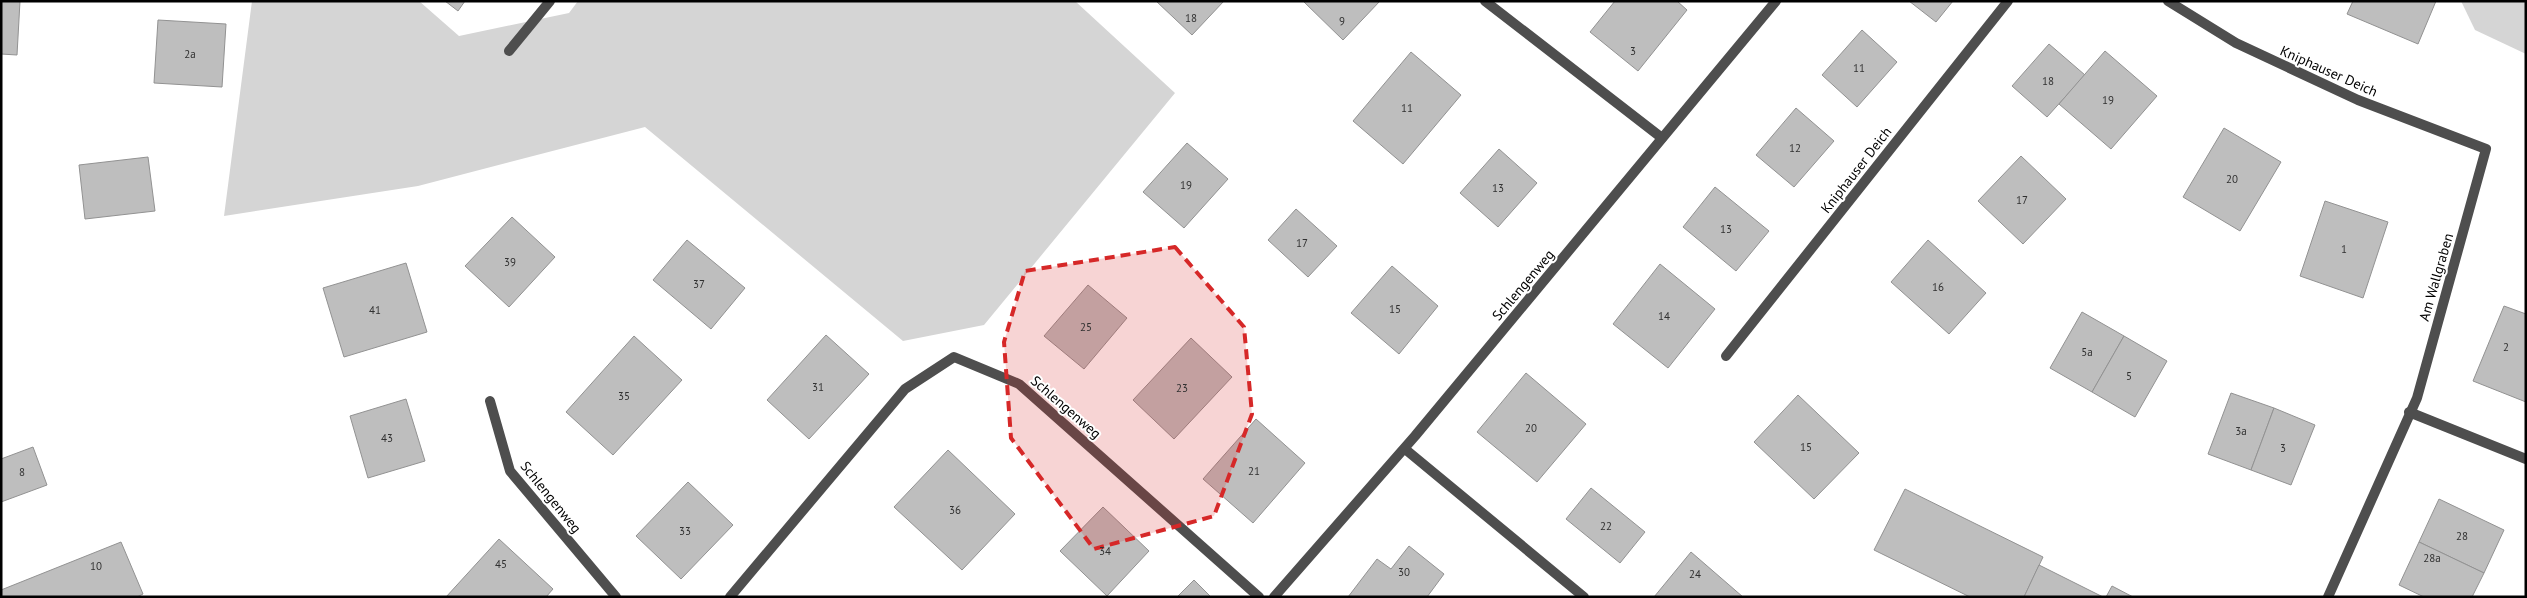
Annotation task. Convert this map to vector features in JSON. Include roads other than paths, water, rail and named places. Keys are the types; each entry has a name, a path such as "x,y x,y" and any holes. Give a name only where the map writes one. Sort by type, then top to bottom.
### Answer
{"street":[{"path":"509,51 550,1"},
{"path":"1485,1 1662,138"},
{"name":"Schlengenweg","path":"1274,597 1405,449 1776,1"},
{"name":"Kniphauser Deich","path":"1726,356 2008,1"},
{"name":"Kniphauser Deich","path":"2168,1 2236,43 2349,96 2486,149"},
{"name":"Am Wallgraben","path":"2328,597 2409,412 2417,398 2486,149"},
{"name":"Schlengenweg","path":"730,597 905,389 954,357 1019,384 1259,597"},
{"name":"Schlengenweg","path":"490,401 510,471 616,597"},
{"path":"2409,412 2526,459"},
{"path":"1405,449 1584,597"}]}
